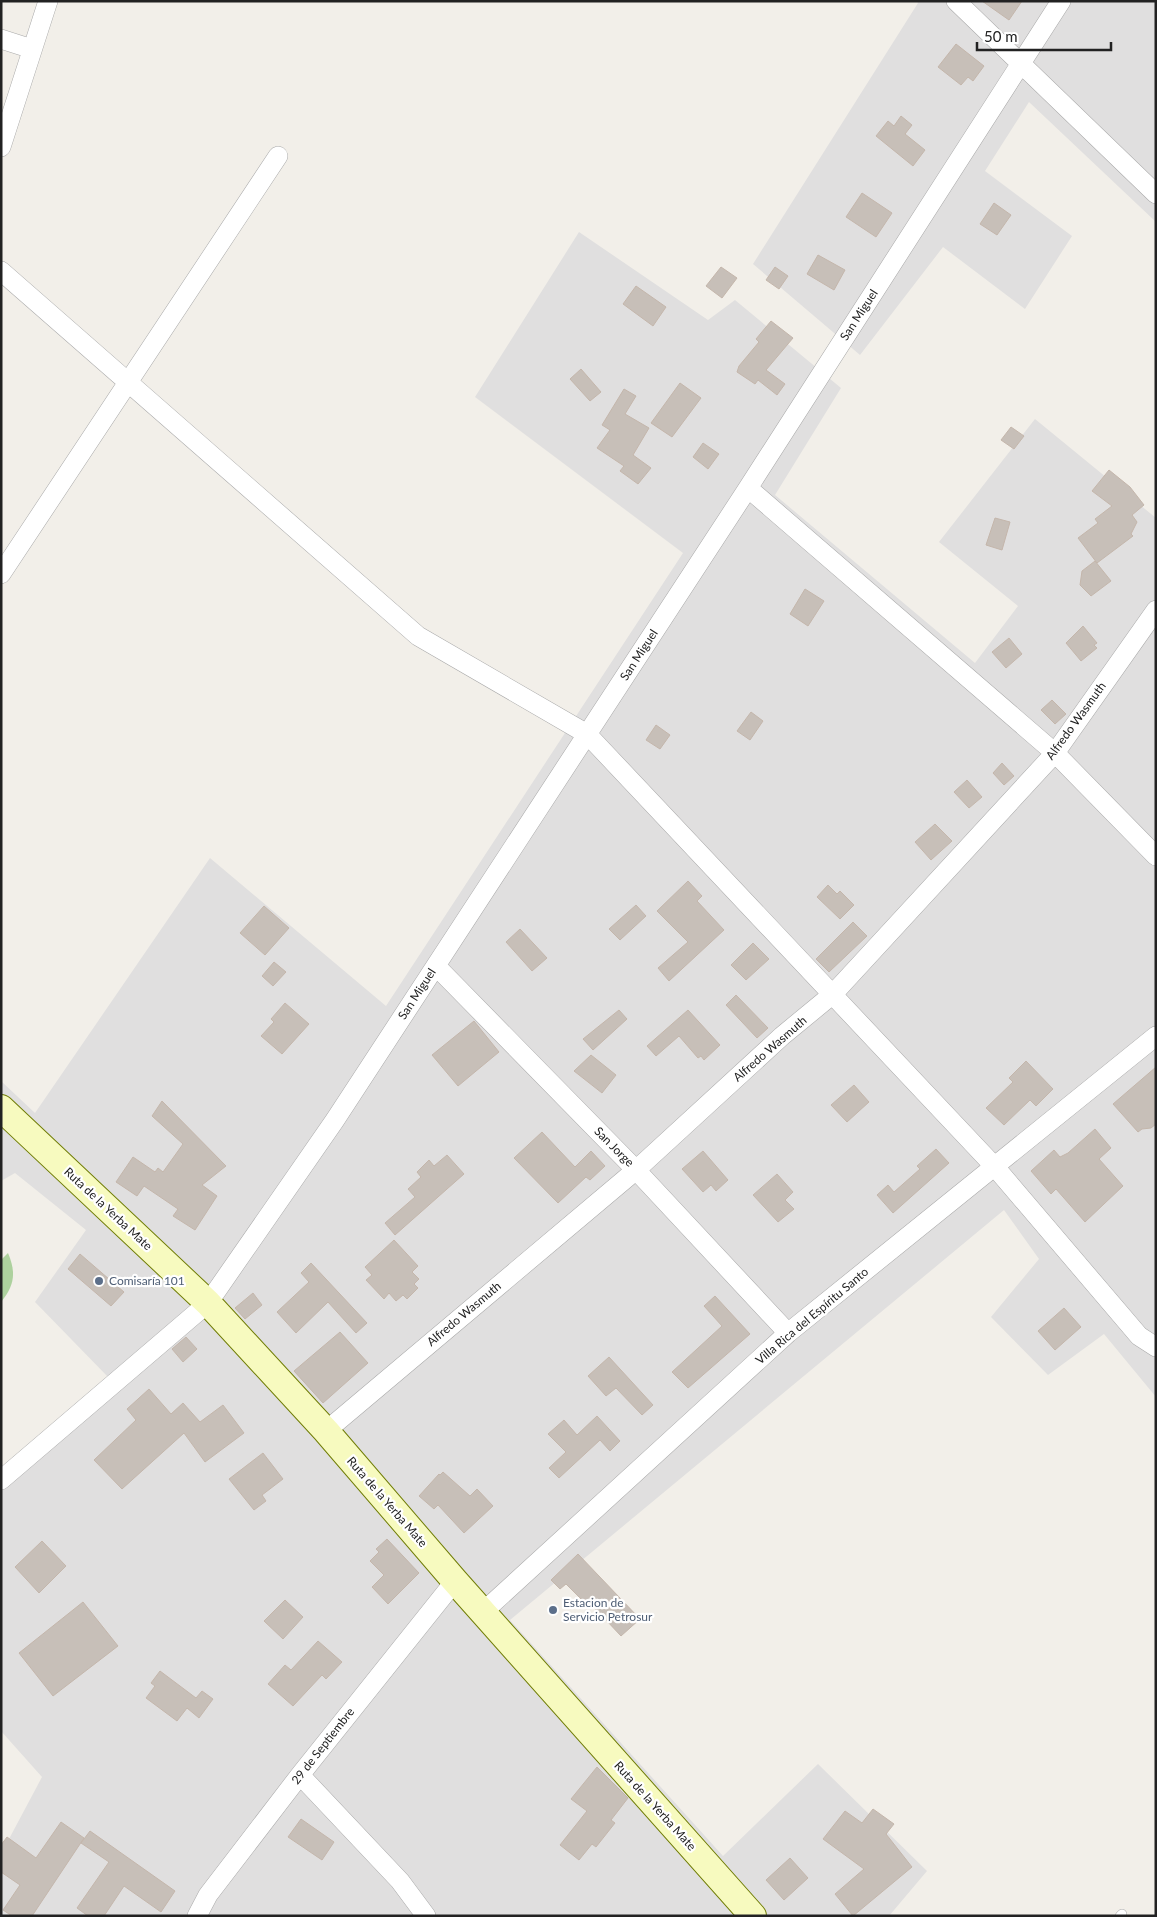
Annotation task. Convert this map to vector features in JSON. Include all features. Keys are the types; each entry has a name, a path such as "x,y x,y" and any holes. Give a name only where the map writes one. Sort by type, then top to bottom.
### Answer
{"main road":[{"name":"Ruta de la Yerba Mate","path":"1,1108 208,1303 326,1431 455,1581 753,1916"}],"street":[{"path":"1,147 48,1"},
{"path":"956,1 1020,65 1156,194"},
{"name":"San Miguel","path":"1,1480 208,1303 335,1120 436,966 748,488 1061,1"},
{"path":"1,39 32,49"},
{"path":"1,574 278,156"},
{"path":"1,271 418,636 587,734 994,1167 1139,1336 1155,1347"},
{"path":"748,488 1055,753 1156,856"},
{"name":"Alfredo Wasmuth","path":"326,1431 636,1170 782,1036 833,994 1055,753 1156,610"},
{"name":"San Jorge","path":"436,966 636,1170 788,1333"},
{"name":"Villa Rica del Espíritu Santo","path":"483,1612 788,1333 1156,1036"},
{"name":"29 de Septiembre","path":"197,1916 208,1895 300,1775 455,1581"},
{"path":"300,1775 400,1881 426,1916"}],"shaded area":[{"path":"917,1 1156,1 1156,222 1029,102 985,171 1072,236 1025,309 943,247 860,355 753,264 918,3"},
{"path":"579,232 708,320 735,300 841,388 775,495 975,663 1018,606 939,542 1035,419 1156,518 1156,1397 1104,1334 1048,1375 991,1317 1039,1259 1004,1210 510,1620 723,1856 818,1764 927,1871 889,1916 1,1916 1,1854 42,1777 1,1731 1,1470 108,1377 35,1302 86,1230 15,1173 1,1181 1,1081 35,1113 210,858 386,1006 683,553 475,397"}],"green space":[{"path":"8,1253 13,1278 6,1296 1,1302 1,1260"}],"building":[{"path":"982,1 1022,1 1009,20"},
{"path":"956,44 984,66 973,81 968,77 961,85 938,67"},
{"path":"901,116 912,125 905,134 925,150 913,166 876,136 888,121 894,126"},
{"path":"862,193 892,213 876,237 846,217"},
{"path":"994,203 1011,215 997,235 980,224"},
{"path":"818,255 845,270 834,290 807,274"},
{"path":"721,267 737,278 722,298 706,286"},
{"path":"775,267 788,276 779,289 766,280"},
{"path":"636,286 666,307 653,326 623,304"},
{"path":"771,321 793,338 766,370 785,384 777,395 758,380 755,384 737,372 739,366 759,342 756,339"},
{"path":"581,369 601,392 590,401 570,379"},
{"path":"680,383 701,398 672,437 651,423"},
{"path":"624,389 636,396 625,414 649,428 633,455 651,468 638,484 620,471 624,466 597,448 610,430 602,425"},
{"path":"1011,427 1024,436 1014,449 1001,440"},
{"path":"703,443 719,454 708,469 693,457"},
{"path":"1109,470 1130,487 1144,505 1132,515 1137,522 1131,534 1133,536 1097,563 1078,538 1098,523 1095,519 1112,506 1092,491"},
{"path":"995,518 1010,522 1002,550 986,545"},
{"path":"1095,561 1111,581 1091,596 1080,585 1082,571"},
{"path":"805,589 824,601 808,626 790,614"},
{"path":"1083,626 1097,643 1094,645 1097,648 1081,661 1066,643"},
{"path":"1009,638 1022,654 1006,668 992,652"},
{"path":"1052,700 1066,714 1055,724 1041,710"},
{"path":"751,712 763,721 750,740 737,731"},
{"path":"656,725 670,735 660,749 646,740"},
{"path":"1002,763 1014,776 1004,785 993,773"},
{"path":"967,780 982,797 969,808 954,792"},
{"path":"935,824 952,841 931,860 915,842"},
{"path":"688,881 702,896 697,901 724,930 669,981 658,968 688,942 657,911"},
{"path":"828,885 837,894 840,891 854,905 840,919 817,897"},
{"path":"636,905 646,916 620,940 609,929"},
{"path":"264,906 289,928 265,955 240,933"},
{"path":"853,922 867,936 829,972 816,959"},
{"path":"520,929 547,958 532,971 506,942"},
{"path":"753,943 769,959 746,980 731,965"},
{"path":"274,962 286,972 273,986 262,976"},
{"path":"736,995 768,1028 757,1038 726,1005"},
{"path":"285,1003 309,1024 282,1054 261,1036 274,1022 271,1019"},
{"path":"619,1010 627,1019 593,1050 583,1039"},
{"path":"688,1010 720,1045 704,1060 701,1056 698,1058 679,1036 656,1056 647,1046"},
{"path":"474,1021 499,1052 458,1086 432,1055"},
{"path":"591,1055 616,1075 602,1093 574,1071"},
{"path":"1026,1061 1053,1089 1036,1106 1030,1100 1004,1125 986,1108 1013,1082 1009,1078"},
{"path":"1156,1067 1156,1124 1151,1128 1142,1129 1138,1132 1113,1104"},
{"path":"854,1085 869,1102 847,1122 831,1105"},
{"path":"162,1101 226,1166 202,1185 217,1196 195,1230 173,1216 178,1209 144,1186 137,1196 116,1182 133,1157 155,1172 158,1168 163,1172 183,1144 152,1116"},
{"path":"1095,1129 1111,1148 1099,1159 1123,1186 1085,1222 1056,1189 1051,1194 1031,1171 1054,1150 1060,1157 1068,1153"},
{"path":"542,1132 575,1167 591,1151 605,1166 590,1180 586,1177 558,1203 514,1158"},
{"path":"936,1149 949,1163 893,1213 877,1195 888,1185 894,1192 920,1169 917,1166"},
{"path":"703,1151 728,1180 716,1191 711,1185 703,1192 682,1169"},
{"path":"447,1155 464,1174 395,1235 385,1223 415,1197 408,1189 421,1177 417,1172 429,1160 434,1166"},
{"path":"777,1174 793,1192 785,1200 794,1209 778,1222 753,1195"},
{"path":"394,1240 418,1266 412,1272 419,1279 414,1284 418,1288 407,1299 403,1295 396,1301 389,1293 384,1299 366,1280 372,1275 365,1267"},
{"path":"80,1254 124,1292 111,1306 68,1269"},
{"path":"311,1263 367,1323 356,1333 328,1302 296,1333 277,1312 309,1282 301,1273"},
{"path":"253,1293 262,1305 245,1319 235,1308"},
{"path":"715,1296 750,1334 688,1388 672,1372 722,1326 704,1306"},
{"path":"1064,1308 1081,1327 1055,1350 1038,1331"},
{"path":"340,1332 368,1363 323,1403 294,1371"},
{"path":"186,1337 197,1349 183,1362 172,1349"},
{"path":"609,1357 653,1405 642,1415 616,1388 606,1396 588,1376"},
{"path":"149,1389 171,1414 183,1403 200,1422 223,1405 244,1433 205,1462 184,1433 122,1489 94,1460 136,1420 127,1409"},
{"path":"597,1416 620,1441 610,1451 600,1440 559,1478 549,1468 566,1452 548,1434 564,1420 577,1435"},
{"path":"263,1453 283,1479 262,1495 266,1501 254,1510 229,1479"},
{"path":"443,1472 470,1496 477,1489 493,1506 464,1533 438,1505 434,1509 419,1496"},
{"path":"387,1539 419,1573 388,1604 372,1587 384,1575 370,1561 379,1552 376,1549"},
{"path":"42,1541 66,1566 39,1593 15,1567"},
{"path":"578,1554 640,1619 621,1636 590,1603 587,1605 566,1584 560,1589 551,1580"},
{"path":"285,1600 303,1617 283,1639 264,1621"},
{"path":"83,1602 118,1646 53,1696 19,1653"},
{"path":"318,1641 342,1662 326,1679 322,1675 293,1706 268,1684 285,1665 291,1670"},
{"path":"160,1671 196,1698 202,1691 213,1699 199,1718 187,1708 177,1721 146,1698 155,1686 151,1683"},
{"path":"597,1767 628,1798 611,1820 615,1823 596,1847 592,1844 579,1860 560,1845 587,1811 571,1799"},
{"path":"873,1809 894,1824 886,1834 912,1867 853,1916 835,1894 864,1869 823,1839 845,1811 862,1823"},
{"path":"301,1819 334,1842 322,1860 288,1837"},
{"path":"61,1822 84,1838 32,1916 12,1916 3,1910 20,1885 1,1872 1,1845 7,1837 36,1858"},
{"path":"90,1831 175,1891 161,1912 124,1886 104,1916 88,1916 77,1908 109,1862 81,1843"},
{"path":"790,1858 808,1878 784,1900 766,1880"}],"place":[{"name":"Comisaría 101","path":"99,1281"},
{"name":"Estacion de Servicio Petrosur","path":"553,1610"}]}
